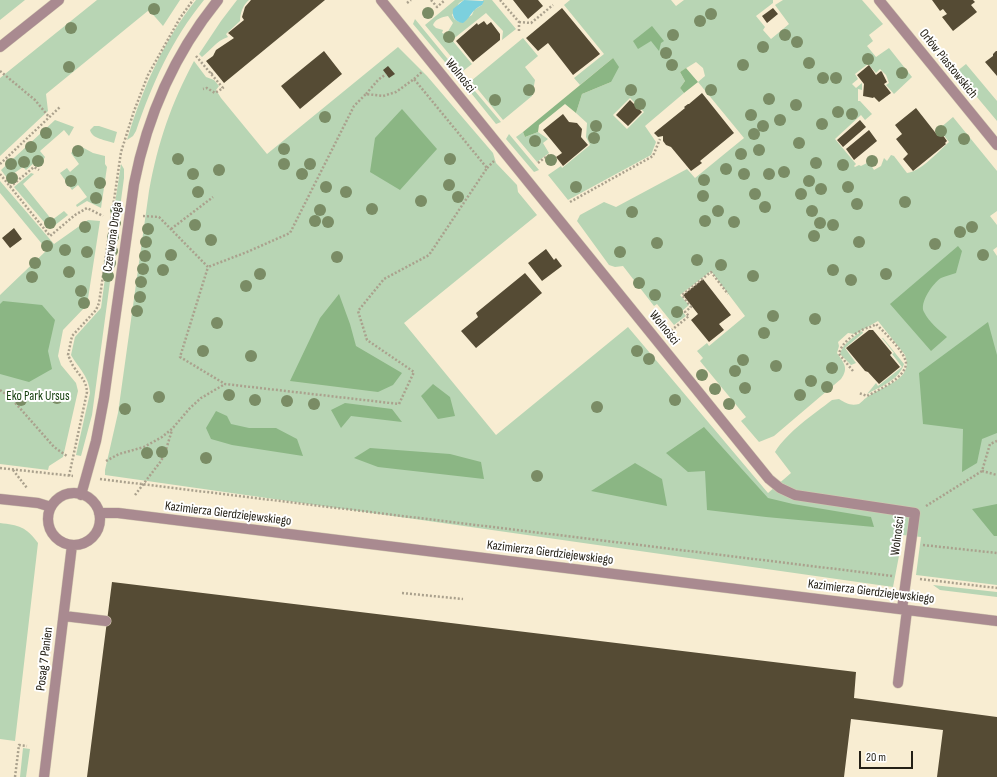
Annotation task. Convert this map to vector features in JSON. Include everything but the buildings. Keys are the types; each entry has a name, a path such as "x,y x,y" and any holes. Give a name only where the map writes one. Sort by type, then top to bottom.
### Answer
{"street":[{"path":"0,47 59,0"},
{"name":"Czerwona Droga","path":"81,495 96,441 104,398 139,157 150,122 165,84 193,34 218,0"},
{"name":"Wolności","path":"381,0 769,479 780,488 795,495 915,513 898,682"},
{"name":"Orłów Piastowskich","path":"879,0 997,145"},
{"path":"71,494 81,495 87,497 99,512 99,525 96,532 85,542 78,545 62,543 55,538 50,531 48,519 51,507 56,500 63,496 71,494"},
{"path":"0,499 38,503 51,507"},
{"name":"Kazimierza Gierdziejewskiego","path":"99,512 118,513 997,621"},
{"name":"Posag 7 Panien","path":"44,777 72,545"},
{"path":"64,616 106,621"}],"path":[{"path":"407,3 411,0"},
{"path":"431,0 437,7 445,0"},
{"path":"500,0 519,22 531,23 553,5"},
{"path":"518,34 519,22"},
{"path":"195,54 223,88 215,93 207,88 202,89"},
{"path":"0,71 35,100 49,118"},
{"path":"211,74 214,71"},
{"path":"208,267 290,233 354,106 378,80 386,74"},
{"path":"208,267 180,357 225,384 399,404 414,372 367,340 358,311 384,279 429,256 487,168 414,79 396,92 382,96 366,94"},
{"path":"0,164 60,107"},
{"path":"570,202 653,156 660,140"},
{"path":"538,163 551,154"},
{"path":"10,187 34,167 39,170"},
{"path":"0,174 50,236 75,215 87,208 103,216"},
{"path":"172,229 213,197"},
{"path":"143,216 159,217 208,267"},
{"path":"674,329 689,316 685,312 691,307 682,295 711,272 728,294"},
{"path":"853,371 839,354 840,350 848,340 857,333 876,324 889,336 906,363 904,370 890,383 867,396 859,393"},
{"path":"104,463 119,454 144,447 162,437 172,429 190,408 201,398 225,384"},
{"path":"0,390 11,398 54,447 67,456"},
{"path":"135,495 161,461 172,429"},
{"path":"915,513 982,471 990,444 997,441"},
{"path":"70,476 74,449"},
{"path":"0,468 77,476"},
{"path":"982,471 997,475"},
{"path":"97,479 894,576"},
{"path":"911,542 924,545 997,553"},
{"path":"916,579 997,588"},
{"path":"402,593 463,598"},
{"path":"15,777 19,745 27,746"}],"green space":[{"path":"0,0 25,0 0,20"},
{"path":"97,0 180,0 163,26 149,10 46,94 48,111 0,156 0,78"},
{"path":"196,0 204,0 182,30 164,62 136,131 133,136 127,140 139,103 155,67 173,32"},
{"path":"237,0 249,0 242,9 240,21 226,34 228,37 217,43 202,57 199,54"},
{"path":"455,0 464,0 459,3 452,15 454,19 459,22 472,15 474,10 482,5 483,0 492,0 516,29 502,40 503,31 486,13 452,40 472,64 463,71 425,25","holes":["448,16 453,23 445,34 442,33 443,30 436,28 433,25 437,20"]},
{"path":"570,0 671,0 676,6 684,0 773,0 773,3 756,16 765,27 763,30 771,39 789,24 775,5 783,0 862,0 883,24 869,35 873,41 867,46 876,57 889,48 912,77 894,94 886,85 889,83 886,75 880,69 876,73 868,64 855,74 858,79 852,84 856,88 862,83 862,90 858,89 858,101 860,101 872,114 865,120 861,115 835,139 856,164 854,166 861,166 869,162 874,170 881,166 884,158 887,161 891,155 894,156 907,173 912,172 918,169 949,142 939,129 953,117 997,171 997,211 990,216 997,225 997,247 993,250 997,256 997,585 916,575 921,537 903,535 893,587 105,475 118,413 149,191 166,124 194,61 206,77 214,80 219,86 216,90 221,98 267,154 398,47 427,76 493,153 496,163 517,185 518,192 537,215 404,323 496,435 628,327 768,493 791,473 775,452 780,444 794,430 832,400 839,399 846,403 856,405 859,404 865,398 901,376 905,371 907,364 905,355 878,321 855,334 848,333 838,342 839,346 837,353 845,366 845,372 841,379 774,436 759,442 741,421 746,417 700,361 703,358 697,351 707,343 709,346 745,316 711,271 680,295 689,305 682,311 686,316 674,325 657,304 654,306 623,266 615,267 609,265 577,221 580,215 604,202 616,207 687,169 695,178 744,138 698,82 705,76 703,68 696,62 680,72 685,81 680,88 684,93 645,126 656,142 651,155 568,200 548,175 561,166 562,168 590,145 586,137 587,123 576,113 582,94 611,82 613,58 580,85 574,78 604,54 564,5","holes":["630,98 644,112 627,129 613,115"]},
{"path":"415,19 460,74 455,74 413,24"},
{"path":"652,26 664,41 661,43 659,51 651,41 638,49 633,41"},
{"path":"523,38 538,56 525,67 535,80 532,96 503,120 471,81"},
{"path":"613,58 619,67 611,82 582,94 576,113 565,104 539,125 538,132 525,137 523,132"},
{"path":"966,64 997,101 997,121 956,72"},
{"path":"686,68 698,82 684,93 680,88 685,81 680,72"},
{"path":"469,84 501,122 496,124 467,88"},
{"path":"402,109 437,149 400,190 370,172 375,138"},
{"path":"55,120 74,127 69,136 64,130 40,151 45,157 41,164 38,165 34,163 26,170 23,167 13,174 15,178 10,182 1,170"},
{"path":"94,126 99,126 117,132 114,143 100,139 93,135 90,130"},
{"path":"523,132 525,137 538,132 548,139 543,143 549,153 537,162 516,137"},
{"path":"509,134 539,170 534,172 506,139"},
{"path":"82,147 93,153 105,156 105,164 107,167 101,208 87,201 77,207 76,205 87,197 78,185 72,190 60,173 67,168 70,172 79,164 71,153 76,148"},
{"path":"121,164 124,169 124,178 92,415 81,456 76,455 90,393 86,377 71,355 75,337 101,308"},
{"path":"31,173 34,174 23,184 52,220 64,211 68,215 50,229 14,187"},
{"name":"Eko Park Ursus","path":"0,181 54,244 88,220 100,221 87,305 63,330 58,356 61,365 76,383 78,391 63,457 49,466 48,470 0,464 0,295 47,250 0,193"},
{"path":"958,246 962,251 956,273 943,277 938,281 931,289 923,304 926,316 934,326 947,337 931,351 890,304"},
{"path":"339,294 356,346 402,373 393,385 378,392 290,381 320,318"},
{"path":"3,301 42,305 55,320 48,351 52,369 29,382 0,374 0,304"},
{"path":"988,322 997,355 997,433 982,439 977,463 962,472 963,429 923,424 919,373"},
{"path":"862,331 863,333 845,348 856,363 851,365 840,354 841,350 846,343"},
{"path":"882,338 904,364 902,370 894,379 867,394 876,383 878,386 902,367 892,354 894,353"},
{"path":"433,384 450,397 455,416 438,419 421,396"},
{"path":"345,403 392,409 402,422 351,416 341,428 331,410"},
{"path":"216,411 227,416 231,424 249,428 276,428 297,439 303,456 232,445 211,439 206,428"},
{"path":"704,427 768,498 793,504 871,517 874,527 707,510 705,471 688,472 666,453"},
{"path":"370,448 450,454 481,462 484,479 378,467 354,458"},
{"path":"635,463 662,479 667,506 591,491"},
{"path":"997,504 997,536 994,536 972,509"},
{"path":"0,523 17,526 26,530 38,543 15,741 0,739"},
{"path":"933,585 997,592 997,597 940,590"},
{"path":"23,748 30,749 26,777 20,777"}],"water":[{"path":"464,0 484,1 482,5 476,9 463,23 456,20 453,9"}]}
